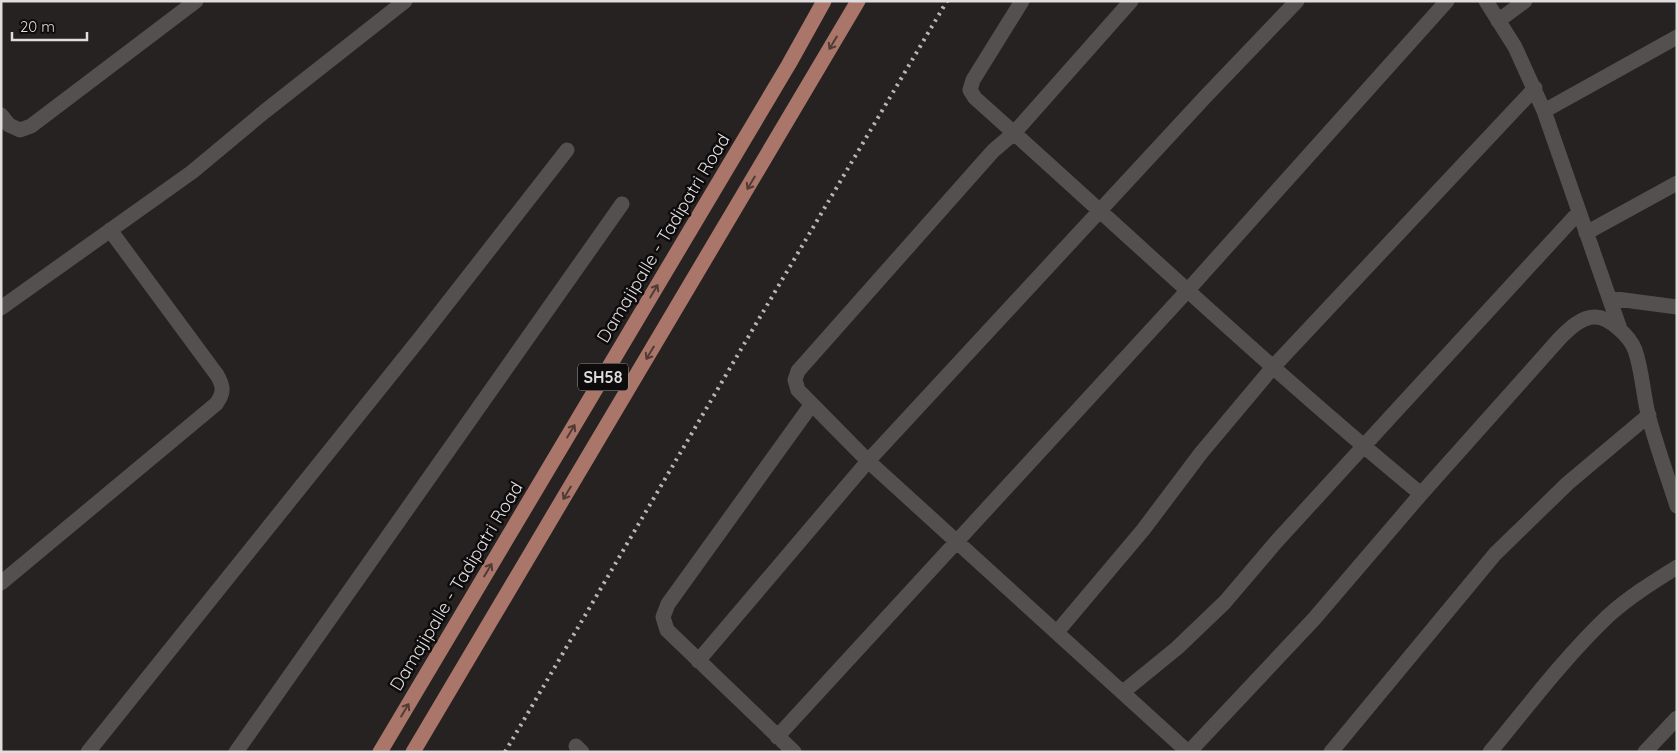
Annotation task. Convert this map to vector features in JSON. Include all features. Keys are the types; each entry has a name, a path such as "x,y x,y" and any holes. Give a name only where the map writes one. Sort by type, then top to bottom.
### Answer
{"main road":[{"name":"Damajipalle - Tadipatri Road","path":"380,752 789,64 824,1"},
{"name":"SH58","path":"413,752 858,1"}],"street":[{"path":"1,115 9,125 20,130 31,126 196,1"},
{"path":"1,308 192,172 264,112 405,1"},
{"path":"1022,1 973,80 970,90 975,98 1273,367 1421,494"},
{"path":"1132,1 1014,133 993,150 798,371 795,380 798,390 868,461 1188,752 1314,619 1421,494 1571,327 1586,319 1596,317 1620,329"},
{"path":"698,661 868,461 1206,96 1297,1"},
{"path":"777,737 1188,290 1447,1"},
{"path":"1486,1 1515,47 1535,88 1620,329 1635,350 1648,415 1677,506"},
{"path":"1498,21 1525,1"},
{"path":"1544,111 1677,37"},
{"path":"1057,632 1152,518 1201,453 1273,367 1535,88"},
{"path":"88,752 422,337 567,150"},
{"path":"1586,233 1677,183"},
{"path":"236,752 622,204"},
{"path":"1123,692 1200,628 1225,602 1276,542 1363,446 1579,212"},
{"path":"1,583 216,404 223,394 222,384 217,375 110,230"},
{"path":"1609,298 1677,307"},
{"path":"794,752 667,630 663,617 668,604 812,404"},
{"path":"1331,752 1494,554 1568,483 1648,415"},
{"path":"1490,752 1577,648 1609,616 1650,584 1677,567"},
{"path":"1645,752 1677,718"}],"railway":[{"path":"505,752 947,1"}]}
